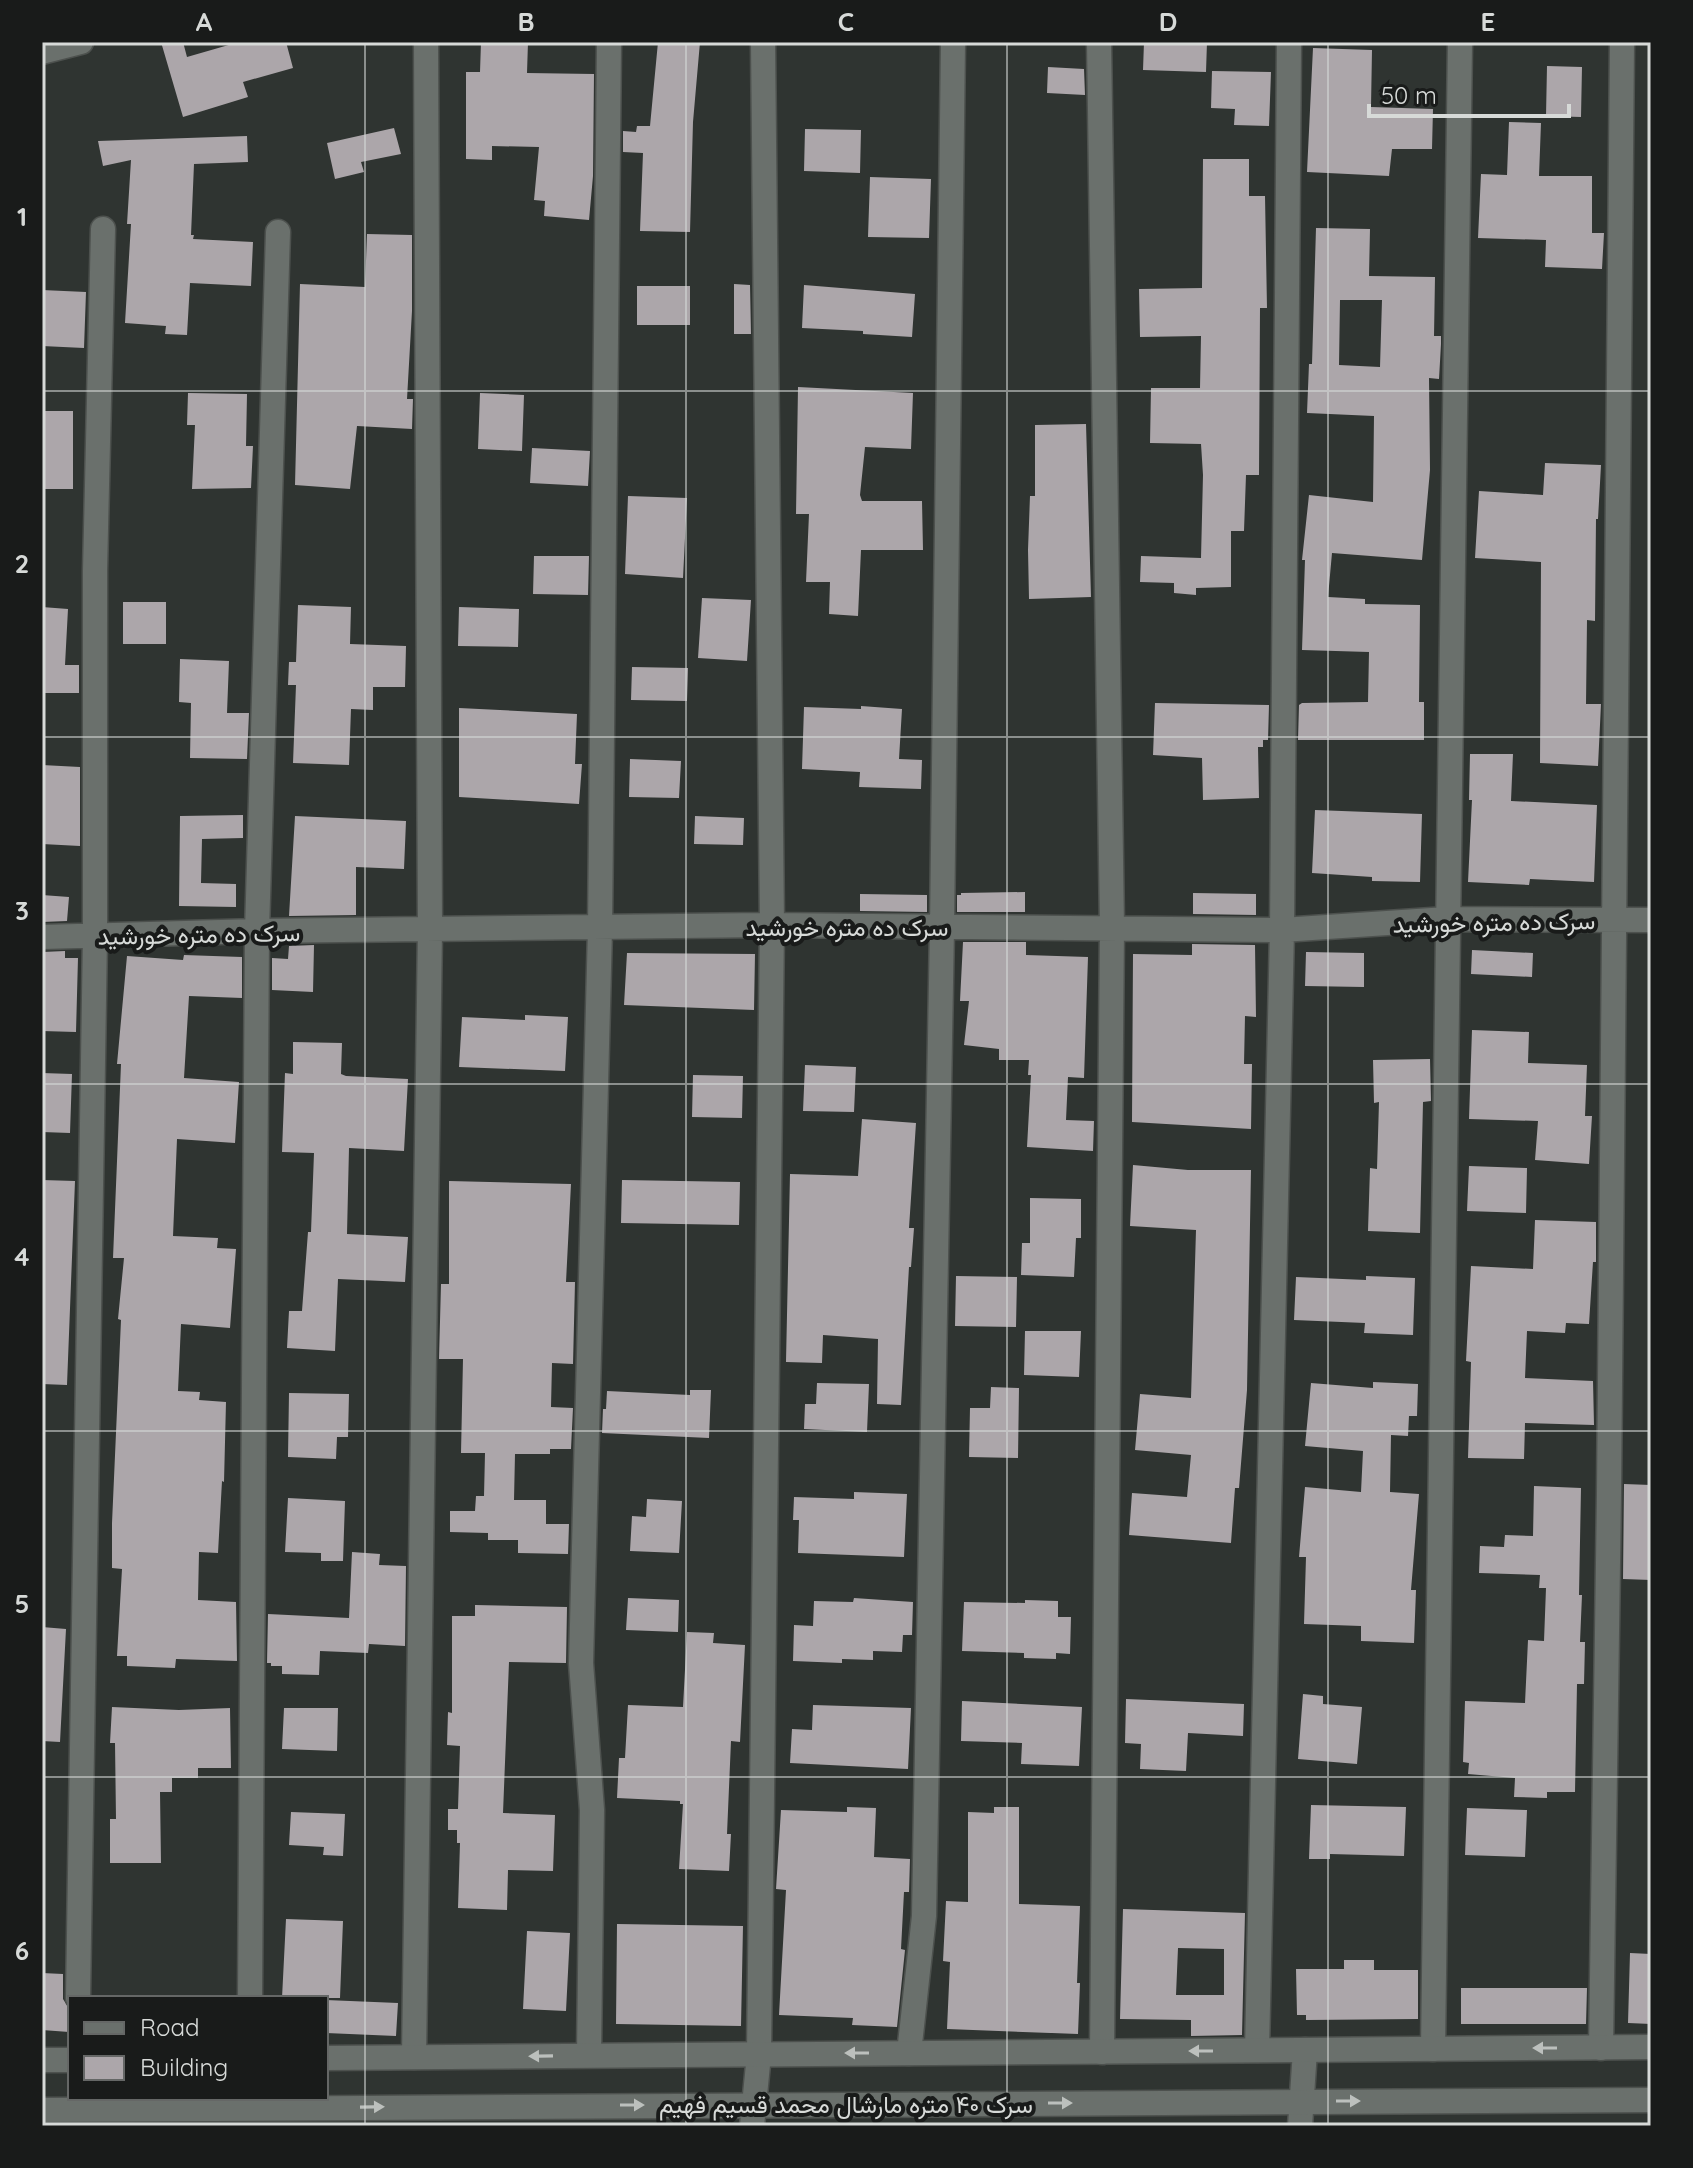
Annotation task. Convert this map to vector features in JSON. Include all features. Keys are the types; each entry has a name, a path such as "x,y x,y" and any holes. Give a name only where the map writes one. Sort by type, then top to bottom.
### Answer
{"street":[{"path":"42,52 81,42"},
{"path":"414,2057 430,930 426,42"},
{"path":"589,2055 592,1810 581,1663 600,929 609,42"},
{"path":"753,2115 759,2054 772,925 763,42"},
{"path":"909,2053 924,1916 942,928 953,42"},
{"path":"1099,42 1112,927 1102,2052"},
{"path":"1257,2050 1282,930 1289,42"},
{"path":"1433,2049 1460,42"},
{"path":"1601,2048 1622,42"},
{"path":"78,1996 95,936 95,571 103,229"},
{"path":"250,1996 257,931 278,232"},
{"name":"سرک ده متره خورشید","path":"42,937 257,931 772,925 1282,930 1447,919 1651,920"},
{"name":"سرک ۴۰ متره مارشال محمد قسیم فهیم","path":"328,2058 1651,2047"},
{"path":"1300,2114 1305,2050"},
{"path":"42,2060 68,2060"},
{"name":"سرک ۴۰ متره مارشال محمد قسیم فهیم","path":"42,2110 77,2118 1300,2114 1651,2100"}],"building":[{"path":"161,42 183,42 187,57 239,42 286,42 293,68 243,82 248,97 183,117"},
{"path":"481,42 528,42 527,73 594,74 593,176 589,220 544,216 545,201 534,200 539,147 492,146 492,160 466,159 466,72 480,72"},
{"path":"658,42 700,42 693,122 690,232 640,231 643,153 623,152 623,131 636,132 637,126 650,126"},
{"path":"1144,42 1207,42 1206,72 1143,70"},
{"path":"1313,48 1372,50 1371,107 1433,109 1432,149 1392,149 1389,176 1307,172"},
{"path":"1547,66 1582,67 1581,117 1546,116"},
{"path":"1048,67 1084,69 1085,95 1047,93"},
{"path":"1212,71 1271,72 1269,126 1234,125 1235,109 1211,108"},
{"path":"1509,122 1541,123 1539,176 1592,176 1592,233 1604,233 1602,269 1545,267 1546,240 1478,238 1481,174 1507,175"},
{"path":"394,128 401,154 361,162 364,172 335,179 327,143"},
{"path":"805,129 861,130 860,173 804,171"},
{"path":"247,136 248,162 194,164 191,235 194,235 193,239 253,242 251,286 190,283 187,335 165,334 166,326 125,323 131,160 103,166 98,141"},
{"path":"1203,159 1249,159 1249,196 1265,196 1267,308 1260,308 1259,475 1246,475 1244,531 1231,531 1231,587 1196,588 1196,595 1174,593 1174,583 1140,582 1141,556 1201,558 1203,475 1201,444 1150,443 1151,388 1200,388 1201,336 1140,337 1139,289 1202,288"},
{"path":"870,177 931,179 929,238 868,237"},
{"path":"1316,228 1370,229 1369,276 1435,277 1434,336 1441,336 1441,344 1439,379 1429,378 1430,470 1422,560 1332,553 1328,597 1365,599 1365,604 1420,605 1419,702 1424,702 1424,740 1298,740 1299,705 1302,703 1368,702 1369,652 1302,650 1305,560 1302,560 1309,495 1373,502 1374,416 1307,413 1309,364 1312,364","holes":["1340,300 1382,300 1380,367 1339,365"]},
{"path":"367,234 412,235 407,399 413,399 412,429 357,426 350,489 295,485 300,284 365,287"},
{"path":"734,284 750,285 751,334 734,334"},
{"path":"804,285 915,294 912,337 802,328"},
{"path":"637,286 690,286 690,325 637,325"},
{"path":"42,290 86,292 84,348 42,346"},
{"path":"798,387 913,393 911,449 865,447 860,495 862,501 922,501 923,550 861,550 858,616 829,614 830,582 806,582 809,514 796,514"},
{"path":"188,393 247,394 246,446 253,446 251,488 192,489 195,425 187,425"},
{"path":"480,393 524,395 522,451 478,449"},
{"path":"42,411 73,411 73,489 45,489"},
{"path":"1086,424 1091,597 1029,599 1028,550 1030,496 1035,496 1035,425"},
{"path":"532,448 590,451 588,486 530,483"},
{"path":"1545,463 1601,465 1596,519 1595,621 1587,620 1586,704 1601,704 1598,766 1540,763 1541,562 1475,558 1479,491 1543,495"},
{"path":"628,496 687,498 683,578 625,574"},
{"path":"534,556 589,556 588,595 533,594"},
{"path":"702,598 751,600 747,661 698,658"},
{"path":"123,602 166,602 166,644 123,644"},
{"path":"298,605 351,607 350,644 406,646 405,687 373,687 373,710 351,709 349,765 293,763 296,685 288,685 289,662 296,662"},
{"path":"42,607 68,609 65,665 79,665 79,693 42,693"},
{"path":"459,607 519,609 518,647 458,646"},
{"path":"180,659 229,661 227,713 249,713 247,759 190,758 191,703 179,702"},
{"path":"632,667 688,668 687,701 631,700"},
{"path":"1155,703 1269,705 1268,740 1263,740 1263,747 1258,747 1259,798 1203,800 1202,758 1153,755"},
{"path":"861,706 902,709 899,759 922,760 921,789 859,787 860,772 802,769 804,707 861,709"},
{"path":"459,708 577,714 575,764 582,764 579,804 459,797"},
{"path":"1470,754 1513,754 1511,801 1597,805 1594,882 1530,879 1529,885 1468,882 1472,800 1469,800"},
{"path":"630,759 681,761 679,798 629,797"},
{"path":"42,765 80,767 80,846 42,844"},
{"path":"1315,810 1422,814 1420,882 1372,881 1372,877 1312,873"},
{"path":"243,815 243,838 202,839 201,883 236,884 236,907 179,906 180,816"},
{"path":"295,816 406,821 404,869 356,867 356,915 289,916"},
{"path":"695,816 744,818 743,845 694,844"},
{"path":"1025,892 1025,912 957,912 957,895 961,893"},
{"path":"1193,893 1256,894 1256,915 1193,914"},
{"path":"860,894 927,895 927,912 860,911"},
{"path":"42,895 69,897 67,921 42,922"},
{"path":"963,942 1026,942 1026,955 1088,957 1084,1078 1068,1077 1066,1120 1094,1121 1093,1151 1027,1147 1029,1060 999,1060 999,1049 964,1045 969,1001 960,1001"},
{"path":"1192,944 1255,945 1256,1017 1245,1016 1244,1064 1252,1064 1251,1129 1132,1122 1133,954 1192,955"},
{"path":"314,945 313,992 272,990 272,958 288,959 289,946"},
{"path":"1472,950 1533,953 1532,977 1471,974"},
{"path":"65,951 65,958 78,958 76,1032 42,1031 42,952"},
{"path":"1306,952 1364,953 1364,987 1305,986"},
{"path":"627,953 755,954 754,1010 624,1005"},
{"path":"184,955 242,957 242,998 189,996 184,1078 239,1082 235,1143 177,1139 173,1236 218,1238 217,1248 236,1249 230,1328 181,1324 178,1391 200,1392 199,1400 226,1402 218,1553 199,1552 198,1600 236,1602 237,1661 176,1659 175,1668 127,1666 127,1656 117,1656 122,1569 112,1568 121,1320 118,1319 124,1258 113,1258 121,1064 117,1064 127,956 183,960"},
{"path":"525,1015 568,1017 565,1071 459,1067 462,1017 525,1020"},
{"path":"1472,1030 1529,1032 1528,1063 1587,1065 1585,1116 1592,1116 1589,1164 1535,1160 1538,1121 1469,1119"},
{"path":"293,1042 342,1043 341,1074 346,1076 408,1079 404,1151 349,1148 347,1234 408,1237 405,1282 338,1279 335,1351 287,1348 289,1311 302,1311 308,1232 311,1232 314,1153 282,1152 285,1073 293,1074"},
{"path":"1430,1059 1431,1101 1423,1102 1420,1233 1368,1231 1370,1168 1377,1169 1379,1102 1374,1103 1373,1060"},
{"path":"805,1065 856,1067 854,1112 803,1111"},
{"path":"42,1073 72,1074 70,1133 42,1132"},
{"path":"693,1075 743,1076 742,1118 692,1117"},
{"path":"862,1119 916,1123 909,1228 914,1228 901,1405 877,1404 878,1339 823,1335 822,1363 786,1362 790,1174 858,1176"},
{"path":"1133,1165 1188,1170 1251,1170 1247,1390 1231,1543 1129,1535 1132,1493 1187,1497 1191,1455 1135,1450 1140,1394 1191,1398 1196,1230 1130,1226"},
{"path":"1469,1166 1527,1168 1526,1213 1467,1211"},
{"path":"42,1180 75,1181 67,1385 42,1384"},
{"path":"622,1180 740,1182 739,1225 621,1223"},
{"path":"449,1181 571,1184 566,1282 575,1282 573,1364 552,1363 551,1407 573,1408 571,1449 550,1449 550,1454 515,1454 514,1500 546,1500 546,1524 569,1524 568,1554 518,1553 518,1540 488,1540 488,1533 450,1532 450,1511 475,1511 476,1496 484,1496 485,1453 461,1453 463,1359 439,1359 441,1284 449,1284"},
{"path":"1030,1198 1081,1199 1081,1238 1076,1238 1074,1277 1021,1275 1022,1243 1030,1243"},
{"path":"1535,1220 1596,1222 1596,1262 1593,1262 1589,1324 1566,1323 1565,1333 1527,1331 1525,1378 1593,1381 1594,1425 1525,1423 1524,1459 1468,1458 1471,1362 1466,1361 1471,1266 1533,1269"},
{"path":"956,1276 1017,1277 1016,1327 955,1326"},
{"path":"1366,1276 1415,1278 1413,1335 1364,1333 1365,1323 1294,1320 1296,1277 1366,1280"},
{"path":"1025,1331 1081,1331 1079,1377 1024,1375"},
{"path":"1373,1382 1418,1384 1417,1416 1409,1416 1408,1436 1391,1435 1390,1492 1419,1494 1411,1590 1416,1590 1414,1643 1361,1641 1361,1626 1304,1624 1306,1557 1299,1557 1305,1487 1361,1492 1363,1451 1305,1446 1311,1383 1373,1388"},
{"path":"817,1383 869,1384 867,1432 804,1429 805,1404 816,1404"},
{"path":"991,1387 1019,1388 1018,1458 969,1457 970,1408 990,1408"},
{"path":"690,1390 711,1390 709,1438 602,1433 607,1391 690,1395"},
{"path":"289,1393 349,1394 348,1437 337,1437 336,1459 288,1457"},
{"path":"1624,1484 1651,1485 1651,1580 1623,1579"},
{"path":"1534,1486 1581,1488 1580,1642 1585,1642 1584,1684 1577,1684 1575,1792 1547,1792 1547,1798 1514,1797 1515,1778 1468,1774 1469,1763 1463,1762 1465,1701 1525,1703 1528,1640 1544,1641 1546,1588 1539,1588 1540,1575 1479,1573 1480,1546 1504,1547 1505,1535 1533,1536"},
{"path":"854,1492 907,1494 904,1557 798,1553 799,1520 793,1520 794,1497 854,1499"},
{"path":"288,1498 345,1501 343,1561 321,1561 321,1553 285,1552"},
{"path":"647,1499 682,1501 679,1553 630,1551 632,1516 646,1517"},
{"path":"352,1552 380,1554 379,1565 406,1566 405,1646 369,1644 368,1653 320,1651 319,1675 282,1674 282,1666 267,1663 268,1614 349,1618"},
{"path":"628,1598 679,1600 678,1632 626,1630"},
{"path":"854,1598 913,1602 912,1635 903,1635 902,1652 873,1651 873,1660 842,1659 842,1663 793,1661 794,1625 813,1626 814,1601 853,1602"},
{"path":"1025,1600 1058,1601 1058,1617 1071,1617 1070,1654 1056,1653 1056,1659 1024,1658 1024,1653 962,1651 964,1602 1025,1603"},
{"path":"475,1605 567,1607 566,1663 509,1662 503,1813 555,1815 553,1871 508,1870 507,1910 458,1908 460,1843 457,1843 457,1830 448,1830 448,1809 458,1809 460,1746 447,1745 448,1712 452,1713 452,1616 475,1616"},
{"path":"42,1627 66,1629 60,1742 42,1741"},
{"path":"687,1632 714,1633 713,1643 745,1645 740,1742 731,1741 727,1834 731,1834 729,1871 679,1869 683,1804 680,1801 617,1798 619,1758 625,1758 628,1705 683,1707"},
{"path":"1303,1694 1323,1696 1323,1704 1362,1707 1357,1764 1298,1759"},
{"path":"1126,1699 1244,1704 1243,1736 1188,1733 1186,1771 1140,1769 1141,1744 1125,1743"},
{"path":"962,1701 1082,1707 1079,1766 1021,1764 1022,1743 961,1741"},
{"path":"813,1705 911,1708 908,1769 790,1763 792,1729 812,1730"},
{"path":"112,1707 179,1710 230,1708 231,1768 198,1768 198,1778 172,1778 172,1792 160,1792 161,1863 110,1863 110,1819 116,1819 115,1743 110,1743"},
{"path":"284,1708 338,1708 337,1751 282,1749"},
{"path":"1311,1805 1406,1807 1404,1856 1330,1854 1330,1859 1309,1859"},
{"path":"847,1807 876,1808 874,1857 910,1859 909,1892 904,1892 901,1949 905,1950 897,2027 852,2025 853,2018 779,2015 786,1890 776,1889 781,1810 847,1812"},
{"path":"994,1807 1019,1807 1019,1904 1080,1906 1078,2034 947,2029 950,1962 943,1961 946,1901 968,1902 968,1812 994,1813"},
{"path":"1467,1808 1527,1810 1525,1857 1465,1855"},
{"path":"291,1812 345,1814 343,1856 323,1855 324,1847 289,1845"},
{"path":"1123,1909 1245,1913 1242,2035 1191,2036 1191,2020 1120,2019","holes":["1178,1948 1224,1949 1224,1995 1176,1995"]},
{"path":"286,1919 343,1921 340,1998 282,1996"},
{"path":"617,1924 743,1926 741,2026 616,2024"},
{"path":"527,1931 570,1933 566,2011 523,2009"},
{"path":"1630,1953 1651,1954 1651,2024 1628,2023"},
{"path":"1344,1960 1374,1960 1374,1970 1418,1970 1418,2019 1306,2020 1306,2015 1297,2015 1296,1969 1344,1969"},
{"path":"42,1973 63,1974 68,2032 42,2030"},
{"path":"1461,1988 1587,1988 1586,2024 1461,2024"},
{"path":"328,2000 398,2003 396,2036 328,2033"}]}
